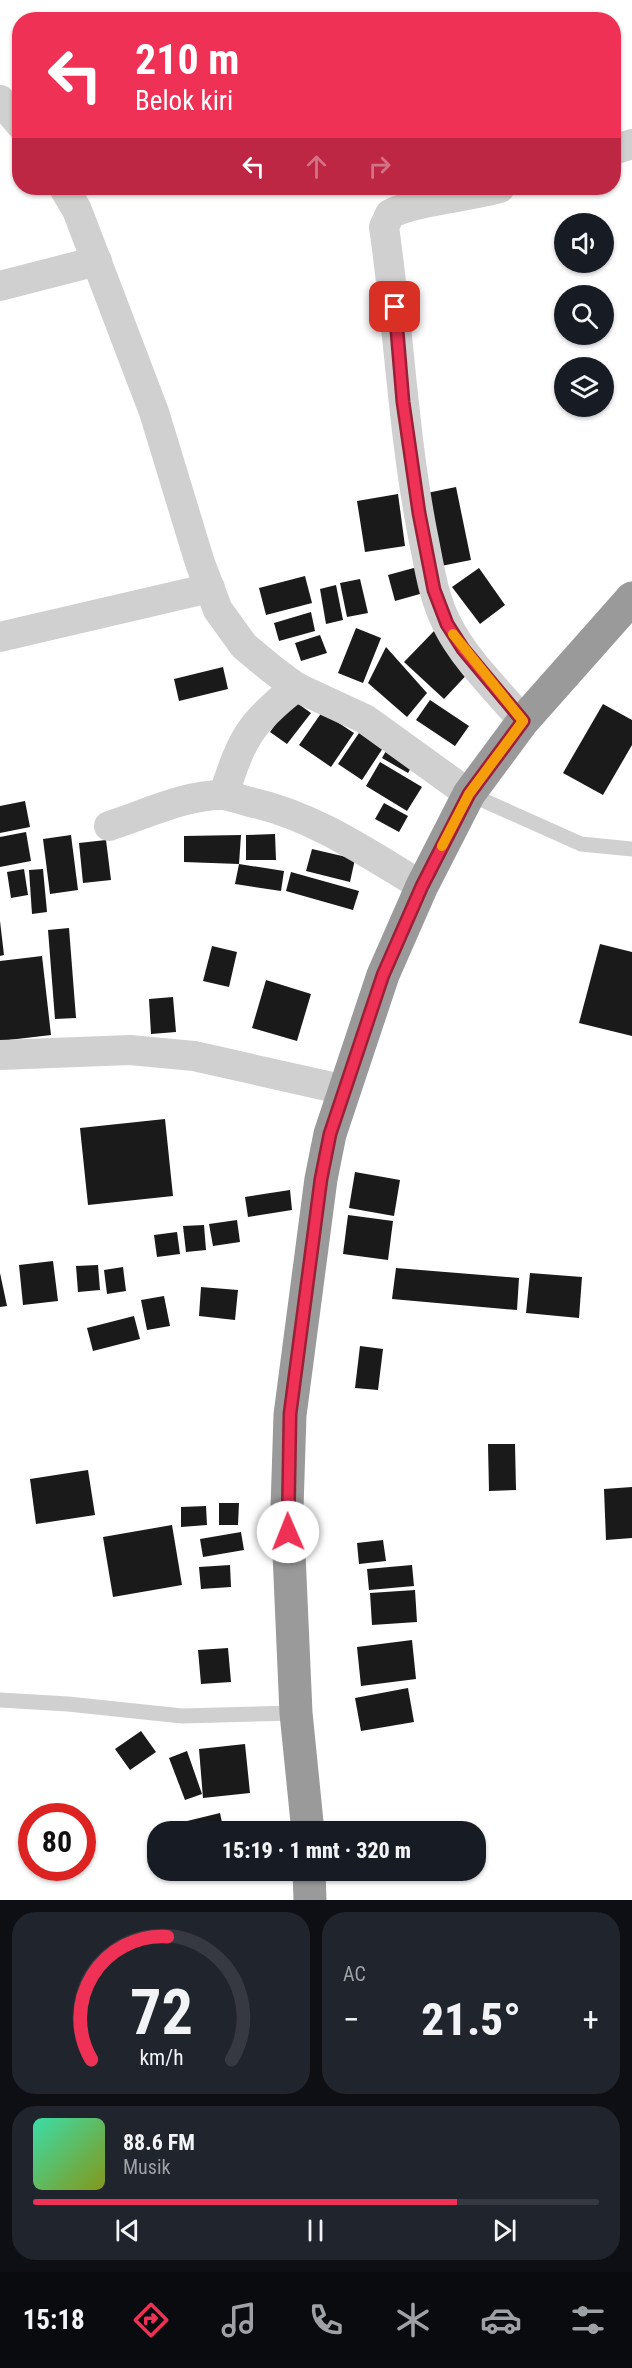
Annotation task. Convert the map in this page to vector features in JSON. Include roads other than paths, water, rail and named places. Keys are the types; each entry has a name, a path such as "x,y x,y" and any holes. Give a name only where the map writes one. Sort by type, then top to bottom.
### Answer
{"highway":[{"path":"307,1821 296,1713 287,1508 290,1414 321,1179 330,1134 383,975 422,886 469,794 523,721 632,598"},
{"path":"309,1881 310,1900"}],"street":[{"path":"0,100 12,114"},
{"path":"68,195 77,210 154,412 218,610 244,646 297,687 365,720 469,794"},
{"path":"476,195 403,208 390,214 384,227 398,327 403,402 419,513 434,590 447,624 463,649 523,721"},
{"path":"0,286 97,261"},
{"path":"0,638 210,588"},
{"path":"224,795 236,755 245,737 267,710 297,687"},
{"path":"109,826 188,800 224,795 267,806 340,836 422,886"},
{"path":"0,1055 48,1051 130,1050 194,1056 345,1090"}],"lane":[{"path":"469,794 581,844 632,849"},
{"path":"0,1700 68,1704 182,1716 296,1713"}]}
